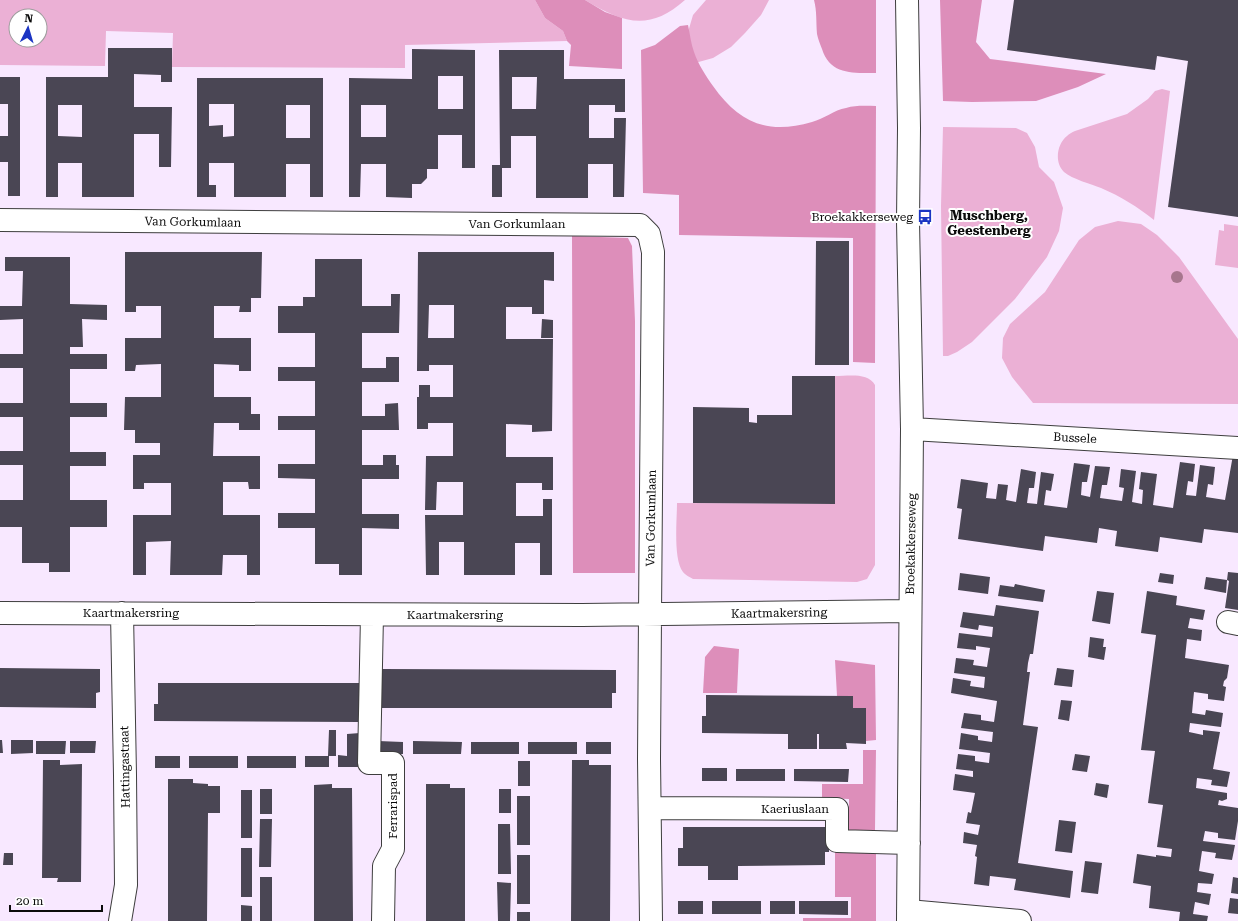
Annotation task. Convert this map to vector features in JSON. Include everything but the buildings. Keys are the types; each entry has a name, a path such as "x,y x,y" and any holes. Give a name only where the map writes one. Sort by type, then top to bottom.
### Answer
{"street":[{"name":"Broekakkerseweg","path":"907,0 909,128 908,221 912,428 908,916"},
{"name":"Van Gorkumlaan","path":"0,220 640,225 649,234 653,252 650,615"},
{"name":"Bussele","path":"912,428 1238,448"},
{"name":"Kaartmakersring","path":"0,613 650,615 910,611"},
{"name":"Hattingastraat","path":"120,921 126,885 122,613"},
{"name":"Ferrarispad","path":"372,615 370,763 393,763 393,849 384,866 384,921"},
{"path":"650,615 651,921"},
{"name":"Kaeriuslaan","path":"650,808 837,809 838,841 909,843"},
{"path":"908,916 1020,921"}],"shaded area":[{"path":"0,0 535,0 545,18 563,31 567,41 405,45 405,68 172,67 173,33 106,31 105,66 0,65"},
{"path":"535,0 585,0 605,12 622,18 622,69 569,66 571,45 567,41 563,31 545,18"},
{"path":"585,0 685,0 660,17 636,21 624,19"},
{"path":"706,0 769,0 761,15 731,47 713,58 695,63 688,32 693,15"},
{"path":"814,0 876,0 876,73 843,71 831,64 826,57 817,36"},
{"path":"940,0 982,0 976,42 990,59 1106,74 1078,87 1036,101 943,101"},
{"path":"688,25 692,46 702,70 710,82 733,109 756,123 768,126 796,126 816,121 850,107 876,106 875,363 853,362 853,238 679,235 679,195 643,193 641,50 655,45 680,26"},
{"path":"1162,89 1170,91 1154,220 1135,206 1115,195 1067,175 1061,168 1058,153 1064,139 1071,133 1127,114 1148,99 1155,91"},
{"path":"943,127 1016,128 1027,133 1035,147 1039,167 1054,182 1063,208 1059,231 1047,257 1015,299 972,342 948,356 943,356 941,206"},
{"path":"1118,221 1141,224 1157,235 1179,257 1238,339 1238,404 1033,403 1012,377 1002,358 1003,338 1010,324 1045,292 1079,240 1095,227"},
{"path":"1224,224 1238,226 1238,268 1215,265 1219,230 1224,231"},
{"path":"572,236 628,238 632,246 635,321 635,573 573,573"},
{"path":"835,376 863,376 872,381 875,385 875,565 867,579 857,582 693,579 685,574 680,566 678,558 676,529 677,503 834,504"},
{"path":"714,646 739,649 737,693 703,693 705,657"},
{"path":"835,660 875,665 876,740 866,741 866,708 853,708 853,696 837,696"},
{"path":"863,750 876,750 875,830 868,837 849,837 849,799 822,798 822,784 863,784"},
{"path":"835,849 876,849 876,921 803,921 803,918 851,918 851,897 835,897"}],"place":[{"name":"Broekakkerseweg","path":"925,217"}],"district":[{"name":"Muschberg, Geestenberg","path":"989,222"}]}
